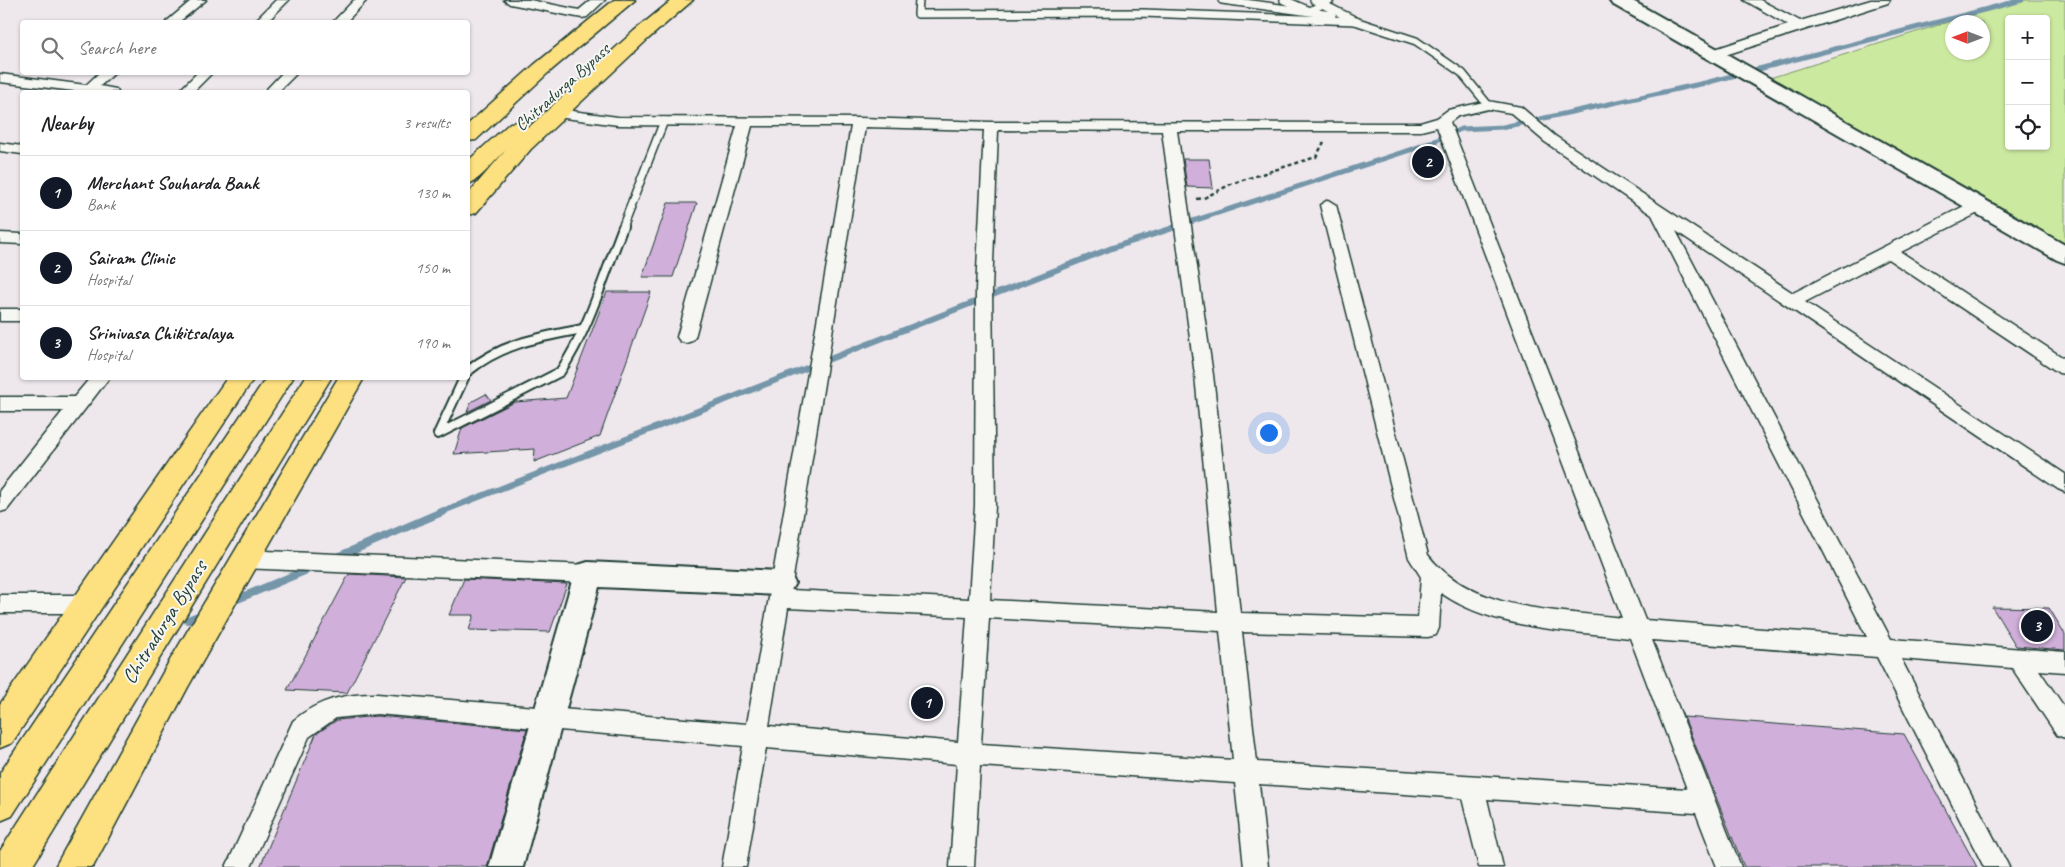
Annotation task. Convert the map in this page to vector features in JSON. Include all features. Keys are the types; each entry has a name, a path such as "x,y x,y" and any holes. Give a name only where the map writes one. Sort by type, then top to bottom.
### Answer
{"main road":[{"path":"502,79 582,14 613,0"},
{"name":"Chitradurga Bypass","path":"470,134 498,106 547,63 626,0"},
{"name":"Chitradurga Bypass","path":"470,174 479,163 660,0"},
{"path":"470,206 523,144 641,34 684,0"},
{"path":"0,732 241,380"},
{"name":"Chitradurga Bypass","path":"0,804 279,380"},
{"name":"Chitradurga Bypass","path":"11,867 317,380"},
{"path":"73,867 245,559 350,380"}],"street":[{"path":"175,20 200,0"},
{"path":"262,20 284,0"},
{"path":"341,20 361,0"},
{"path":"510,0 582,14 599,0"},
{"path":"1618,0 2065,255"},
{"path":"1750,0 1799,26"},
{"path":"1714,54 1884,0"},
{"path":"0,78 88,90 106,75"},
{"path":"187,90 203,75"},
{"path":"273,90 287,75"},
{"path":"557,113 618,120 859,122 991,126 1421,126 1442,121 1453,113 1488,105 1516,110 1550,139 2065,484"},
{"path":"686,337 746,121"},
{"path":"1442,121 1728,867"},
{"path":"734,867 859,122"},
{"path":"962,867 985,506 984,290 991,126"},
{"path":"1169,126 1204,375 1256,867"},
{"path":"0,147 20,150"},
{"path":"1328,205 1419,558 1432,575 1462,596 1493,608 1534,616 1637,629 2065,662"},
{"path":"1792,301 1978,206"},
{"path":"1659,212 1997,867"},
{"path":"0,238 20,239"},
{"path":"1888,251 2065,368"},
{"path":"0,315 20,315"},
{"path":"1,500 98,380"},
{"path":"0,404 79,404"},
{"path":"245,559 588,574 978,610 1230,622 1428,628 1432,575"},
{"path":"506,867 588,574"},
{"path":"0,604 89,604"},
{"path":"2020,659 2065,727"},
{"path":"238,867 301,729 318,714 353,704 377,704 968,754 1703,802"},
{"path":"1472,788 1491,867"}],"lane":[{"path":"919,0 918,14 1143,13 1356,21"},
{"path":"1222,0 1310,11 1356,21 1416,40 1462,73 1488,105"},
{"path":"1284,0 1310,11"},
{"path":"1314,0 1356,21"},
{"path":"1310,11 1321,3 1330,0"},
{"path":"463,380 438,434 560,372 572,354 583,329 664,121"},
{"path":"470,369 494,352 539,338 583,329"}],"path":[{"path":"1179,199 1204,198 1233,183 1316,157 1325,140 1339,126"}],"green space":[{"path":"2018,0 2065,0 2065,246 1770,78 1945,23 1945,60 1990,60 1990,15 1970,15"}],"building":[{"path":"1183,159 1209,159 1213,188 1187,187"},
{"path":"668,203 697,203 673,277 642,277"},
{"path":"607,292 651,292 600,436 534,462 535,449 454,454 462,428 515,402 566,398"},
{"path":"486,394 491,400 467,412 471,402"},
{"path":"349,574 406,577 347,693 287,690"},
{"path":"464,579 567,584 550,632 469,630 474,615 449,615"},
{"path":"1992,607 2049,608 2065,634 2065,650 2016,646"},
{"path":"377,716 527,729 487,867 260,867 316,734 337,720"},
{"path":"1684,717 1904,734 1977,867 1744,867"}],"waterway":[{"path":"1172,228 1428,144 1461,129 1503,127 1705,83 2022,0"},
{"path":"441,512 1112,248 1176,227"},
{"path":"335,558 444,511"},
{"path":"235,600 314,567"},
{"path":"188,620 198,616"}],"place":[{"name":"Sairam Clinic","path":"1428,162"},
{"name":"Srinivasa Chikitsalaya","path":"2037,626"},
{"name":"Merchant Souharda Bank","path":"927,703"}]}
